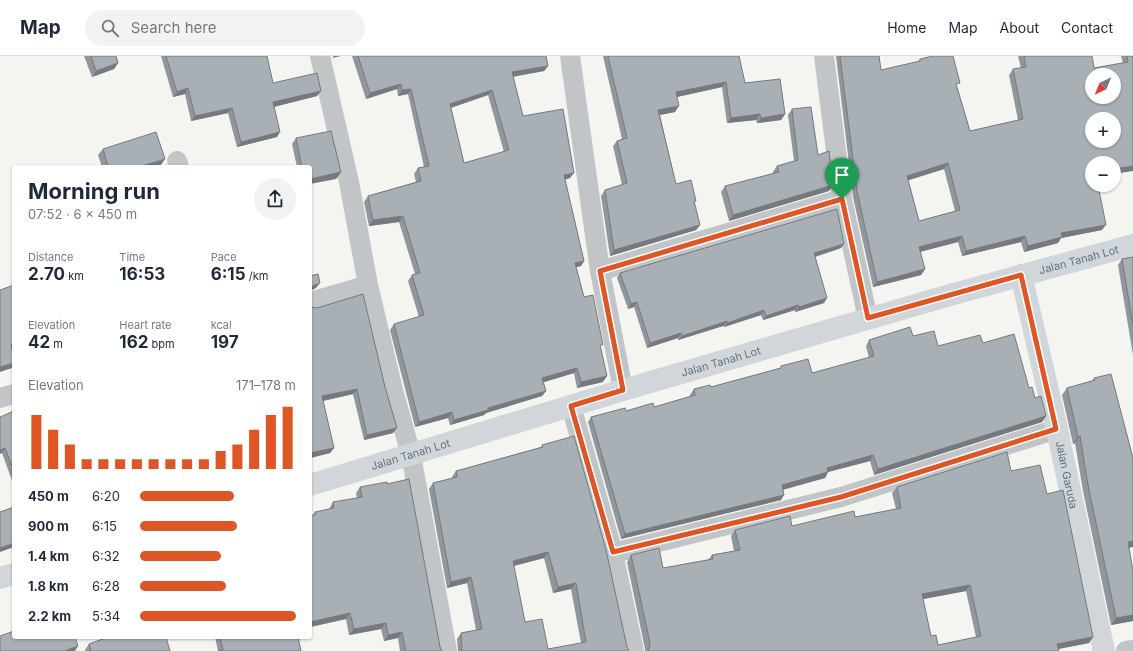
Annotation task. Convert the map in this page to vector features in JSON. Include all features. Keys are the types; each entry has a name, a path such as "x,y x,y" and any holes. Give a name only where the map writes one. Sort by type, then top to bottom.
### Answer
{"main road":[{"name":"Jalan Tanah Lot","path":"312,484 623,390 868,318 1133,245"},
{"name":"Jalan Garuda","path":"1021,275 1104,651"},
{"path":"0,578 12,575"}],"street":[{"path":"320,56 349,182 368,285 393,390 411,455 447,651"},
{"path":"570,56 600,271 623,390"},
{"path":"824,56 842,199 868,318"},
{"path":"600,271 842,199"},
{"path":"312,301 368,285"},
{"path":"0,398 12,395"},
{"path":"571,406 613,552 634,651"},
{"path":"613,552 841,497 1056,429"},
{"path":"1126,651 1133,650"}],"building":[{"path":"91,56 116,56 118,63 96,71"},
{"path":"166,56 267,56 273,83 317,73 321,91 273,102 280,132 241,142 232,108 195,116 188,88 177,92"},
{"path":"358,56 546,56 548,66 512,72 523,116 563,109 574,173 564,175 584,261 575,263 584,297 593,295 603,345 600,345 607,376 581,382 577,368 542,378 546,391 488,408 488,410 454,420 452,412 419,422 394,324 424,315 412,275 420,273 403,216 373,220 368,196 421,181 418,168 429,166 411,89 402,90 401,84 370,93","holes":["492,90 509,150 464,163 450,104"]},
{"path":"608,56 739,56 745,83 780,79 785,114 761,118 760,114 731,118 726,82 676,92 679,106 658,110 676,184 691,180 700,225 614,250 605,190 627,183 617,141 627,138"},
{"path":"840,56 879,56 881,70 920,61 920,59 933,56 953,56 960,83 956,84 970,131 1023,119 1013,69 1026,67 1024,56 1092,56 1094,68 1128,62 1127,56 1133,56 1133,166 1121,168 1121,156 1085,156 1085,192 1099,192 1106,225 1061,233 1062,237 1028,246 1025,236 966,251 962,236 919,247 925,269 877,282 857,191","holes":["948,163 960,210 919,221 907,176"]},
{"path":"811,107 818,155 829,151 833,185 733,215 725,186 779,172 777,166 798,160 792,109"},
{"path":"331,131 341,172 312,179 312,165 302,165 296,138"},
{"path":"156,132 165,159 146,165 107,165 103,149"},
{"path":"837,209 844,244 814,253 827,298 799,307 798,305 766,316 764,310 727,323 727,321 682,336 681,333 650,343 637,302 631,304 620,273"},
{"path":"1133,257 1133,325 1122,259"},
{"path":"318,274 320,283 312,286 312,276"},
{"path":"12,286 12,364 0,367 0,290"},
{"path":"363,294 385,387 397,428 367,435 357,389 322,396 334,448 312,453 312,307 317,308"},
{"path":"910,327 913,336 934,331 938,346 980,335 983,343 1014,334 1029,388 1032,387 1035,398 1041,396 1046,416 878,469 873,455 827,468 828,472 782,485 784,495 625,534 591,417 625,408 626,411 653,403 654,407 695,395 694,389 710,385 711,387 808,359 812,373 874,356 869,340"},
{"path":"1111,374 1133,458 1133,541 1128,542 1133,571 1133,615 1116,618 1088,485 1080,436 1078,437 1067,388 1095,380 1094,378"},
{"path":"12,412 12,466 5,448 0,450 0,417"},
{"path":"574,436 606,550 629,651 461,651 461,633 482,629 471,577 451,582 433,483 457,477 456,471 543,447 542,445","holes":["548,552 558,587 576,583 586,642 548,649 542,619 525,622 513,561"]},
{"path":"1007,452 1011,471 1040,465 1047,494 1063,490 1093,637 1057,644 1059,651 648,651 650,643 631,555 659,548 663,568 713,559 712,555 740,550 735,530 790,516 792,526 854,511 855,517 901,508 897,487","holes":["970,585 981,636 938,645 936,635 931,636 922,594"]},
{"path":"409,479 440,647 442,651 406,651 402,632 388,635 386,623 354,629 350,613 312,622 312,515 316,514 315,512 334,508 333,502 362,497 360,487 387,482 387,484"},
{"path":"12,508 12,544 0,548 0,512"},
{"path":"12,632 12,639 76,639 78,646 64,651 0,651 0,636"},
{"path":"103,639 167,639 170,651 91,651 89,644"},
{"path":"220,639 298,639 301,651 219,651 223,650"}],"route":[{"path":"842,199 868,318 1021,275 1056,429 841,497 613,552 571,406 623,390 600,271 842,199"}]}
